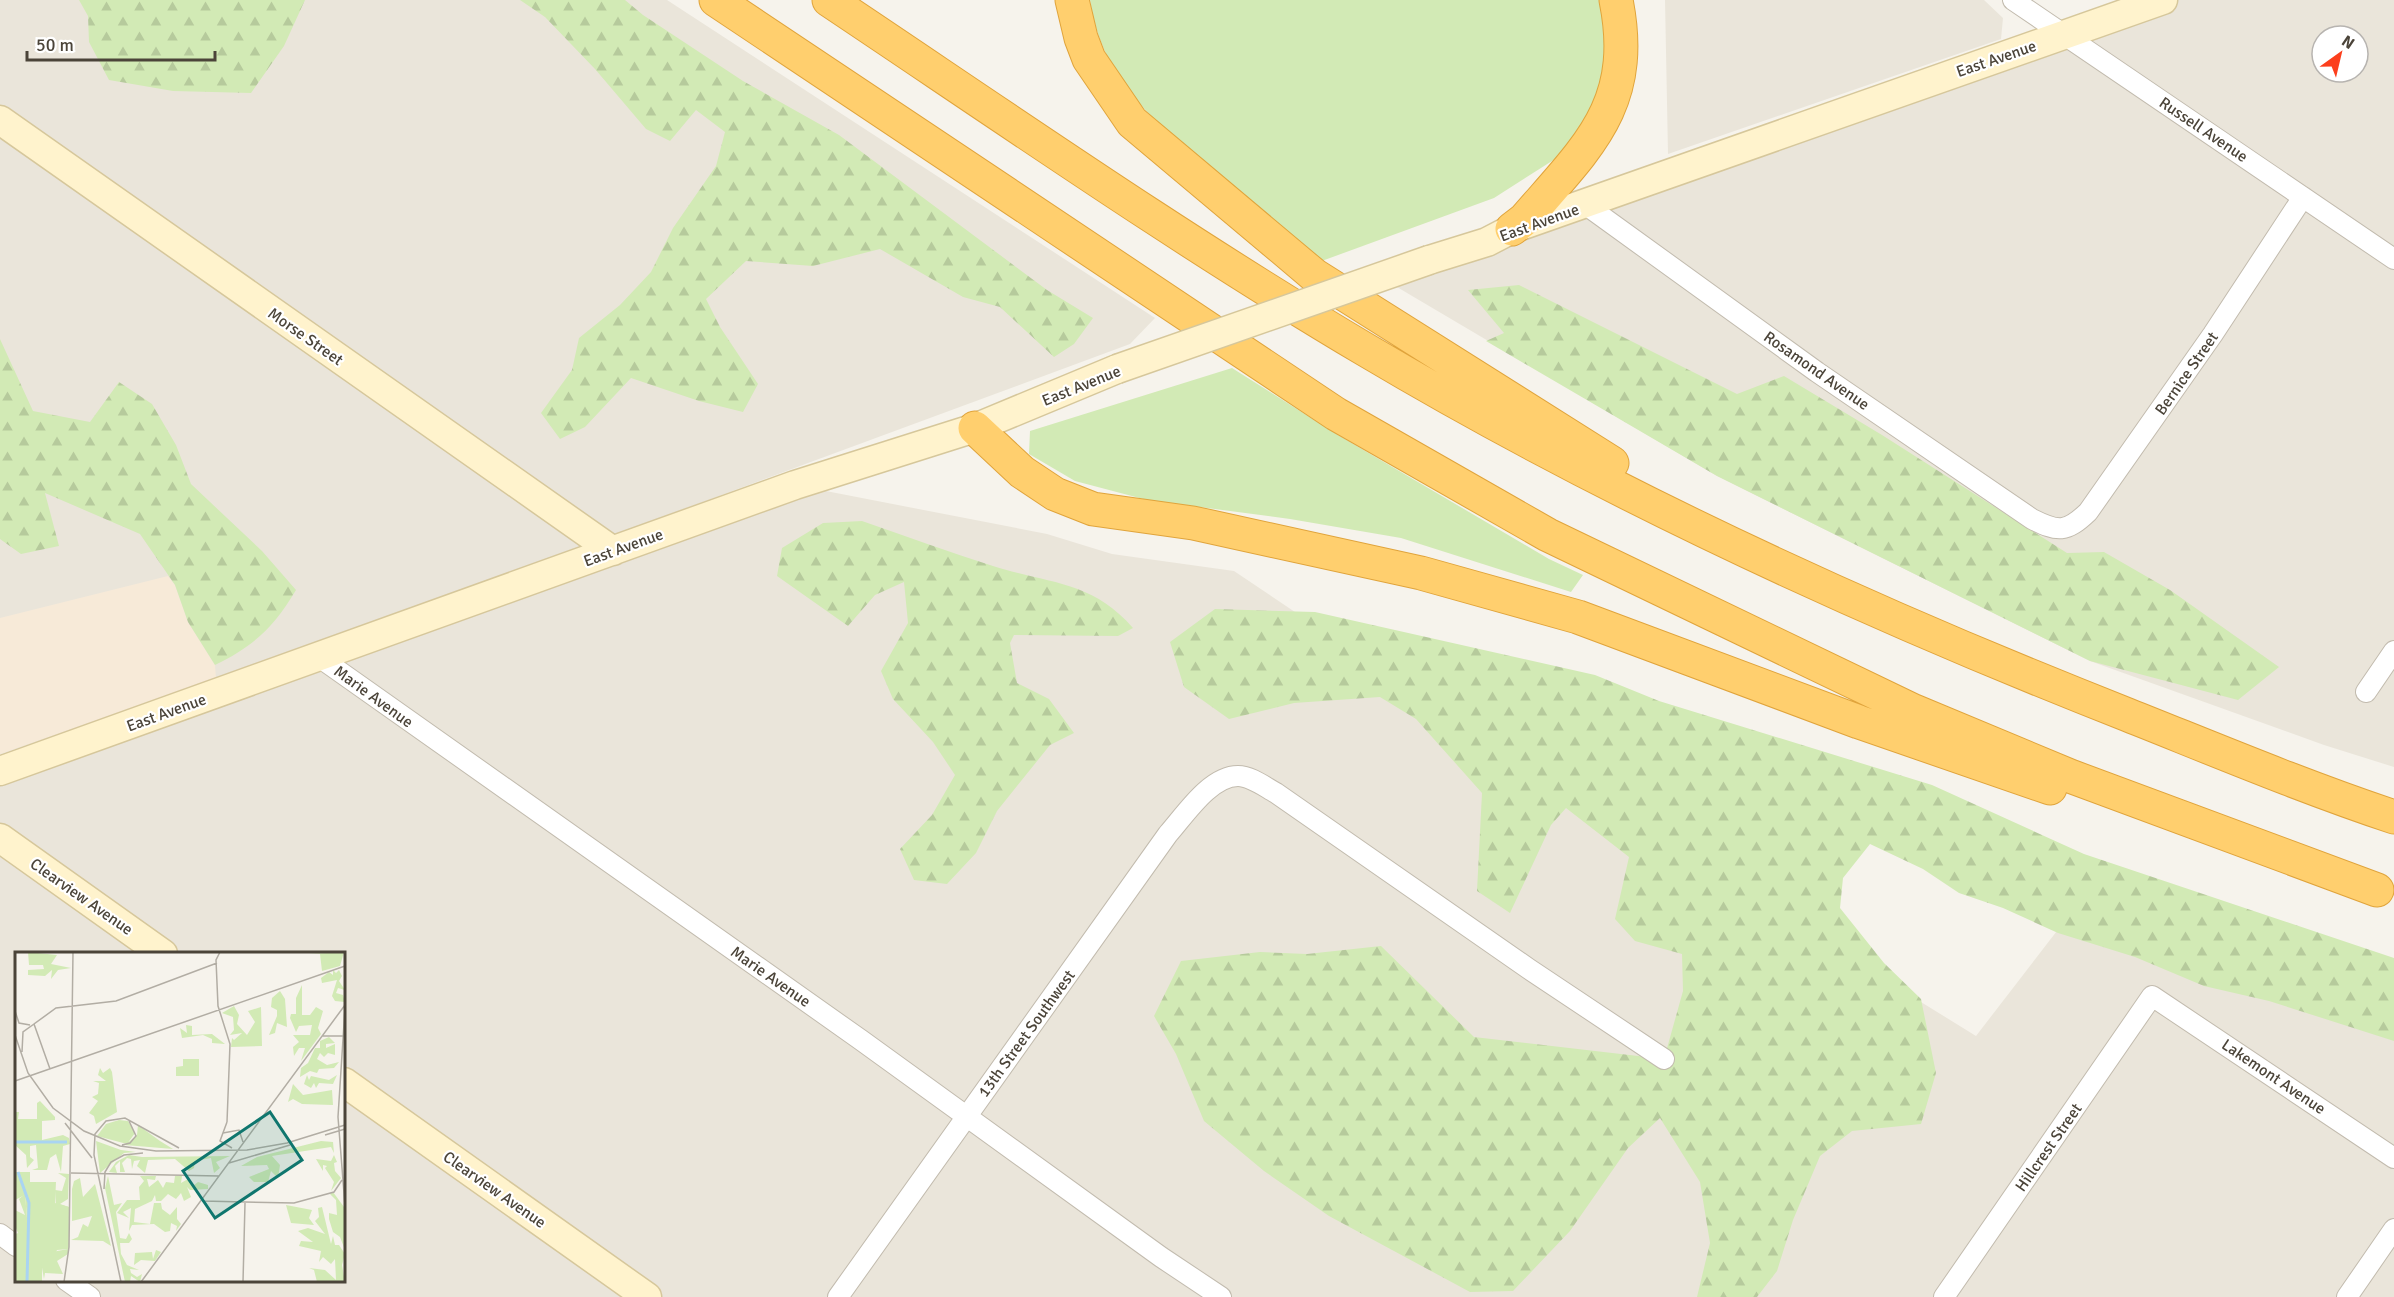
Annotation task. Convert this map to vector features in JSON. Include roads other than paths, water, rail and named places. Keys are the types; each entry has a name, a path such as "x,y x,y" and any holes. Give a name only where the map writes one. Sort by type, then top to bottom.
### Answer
{"highway":[{"path":"716,0 1336,414 1548,535 1914,711 2070,776 2385,892"},
{"path":"829,0 1183,237 1367,351 1595,478 1901,622 2044,682 2335,797 2394,817"},
{"path":"1072,0 1081,38 1089,58 1132,122 1314,275 1766,560"},
{"path":"1512,230 1525,219 1599,130 1619,76 1621,37 1616,0"},
{"path":"975,428 1022,472 1055,494 1093,509 1193,524 1421,573 1578,617 2002,774 2385,892"}],"main road":[{"name":"East Avenue","path":"0,771 795,485 975,428 1117,369 1429,260 1487,242 1512,230 1925,82 2163,0"},
{"name":"Morse Street","path":"0,120 613,551"},
{"name":"Clearview Avenue","path":"0,838 160,952"},
{"name":"Clearview Avenue","path":"345,1083 647,1297"}],"street":[{"name":"Russell Avenue","path":"2013,0 2394,259"},
{"name":"Bernice Street","path":"2052,529 2069,527 2088,512 2213,334 2303,197"},
{"name":"Rosamond Avenue","path":"1586,205 1817,372 2032,519 2052,529"},
{"path":"2366,692 2394,651"},
{"name":"Marie Avenue","path":"320,657 1221,1297"},
{"name":"13th Street Southwest","path":"838,1297 1168,834 1205,793 1224,778 1239,776 1249,778 1276,793 1664,1059"},
{"name":"Lakemont Avenue","path":"2152,996 2394,1158"},
{"name":"Hillcrest Street","path":"1944,1297 2152,996"},
{"path":"2347,1297 2394,1229"},
{"path":"0,1234 15,1245"},
{"path":"68,1282 90,1297"}]}
